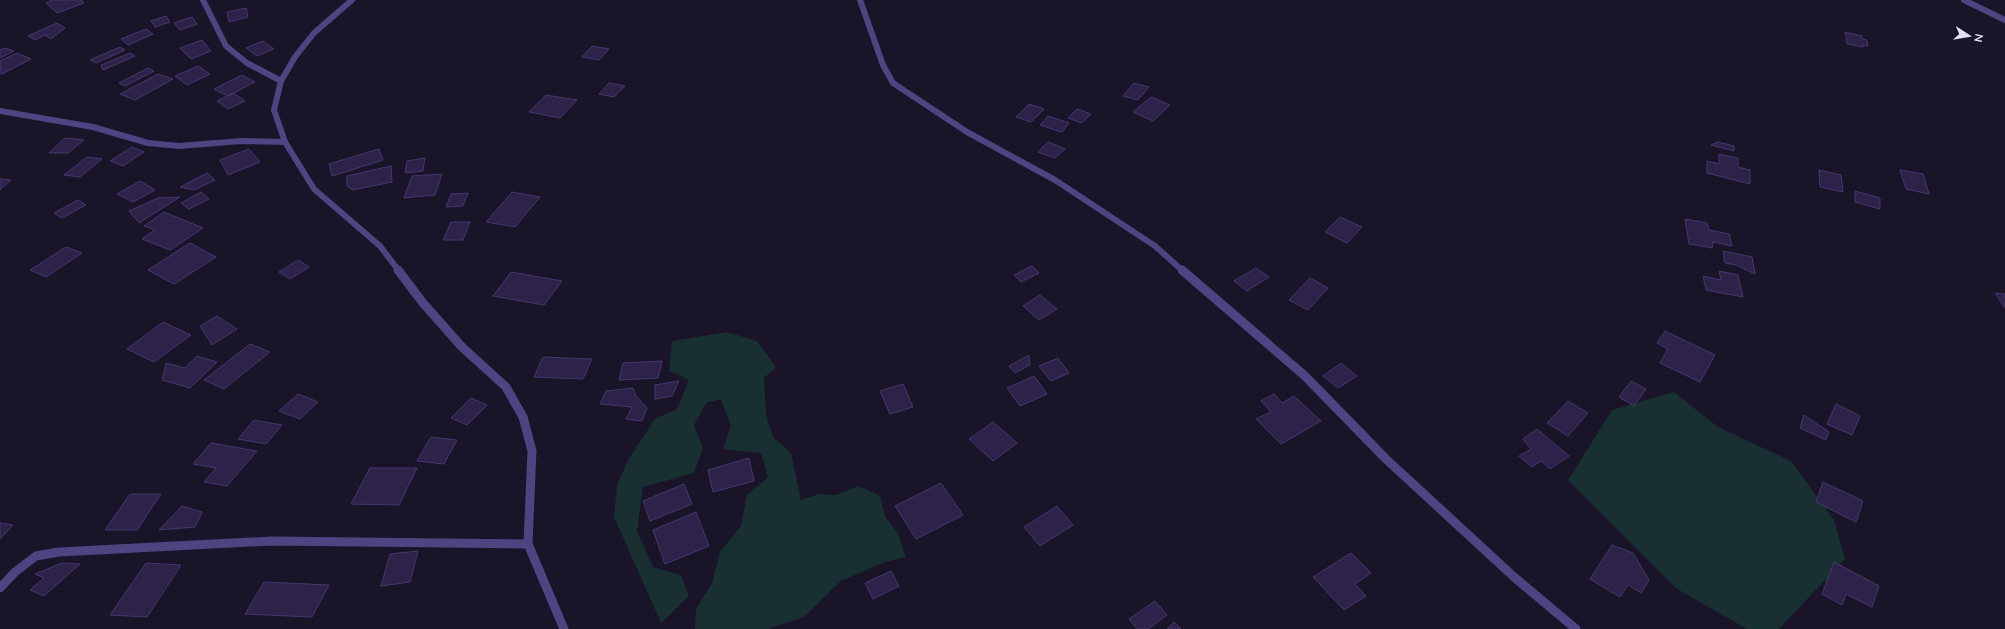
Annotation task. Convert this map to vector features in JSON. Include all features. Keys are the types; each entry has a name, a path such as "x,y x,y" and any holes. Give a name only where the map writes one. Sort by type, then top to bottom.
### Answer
{"street":[{"path":"203,0 226,46 246,63 281,81"},
{"path":"352,0 314,33 295,57 281,81 274,110 285,142 314,189 380,246 423,303 462,347 506,386 524,417 532,451 528,544 564,629"},
{"path":"860,0 883,65 893,82 906,93 967,132 1055,180 1155,246 1305,376 1386,459 1508,572 1576,629"},
{"path":"1964,0 2005,20"},
{"path":"0,111 93,127 148,143 179,146 235,141 285,142"},
{"path":"0,588 15,572 36,556 59,552 272,541 528,544"}],"green space":[{"path":"727,332 757,341 776,367 764,378 766,414 773,437 791,453 801,500 819,494 836,495 859,486 880,496 885,516 898,534 906,557 885,562 841,581 804,617 768,629 695,629 696,609 712,583 720,552 741,526 747,495 768,477 761,453 723,449 731,426 721,399 706,403 694,425 703,448 694,473 643,487 637,531 653,567 681,575 689,596 661,623 614,517 617,485 628,460 655,419 677,409 689,380 669,371 672,341"},
{"path":"1674,392 1718,427 1791,461 1834,520 1845,559 1779,629 1747,629 1677,589 1568,480 1612,410"}],"building":[{"path":"53,0 81,0 84,3 57,13 46,3"},
{"path":"246,8 248,17 229,22 227,12"},
{"path":"166,16 170,22 155,27 151,21"},
{"path":"192,17 197,24 180,30 174,23"},
{"path":"57,23 65,28 51,39 45,35 35,40 28,36"},
{"path":"146,29 153,34 128,45 121,39"},
{"path":"1845,32 1862,36 1862,39 1867,40 1868,46 1862,45 1863,47 1847,44"},
{"path":"202,40 211,51 191,59 180,48"},
{"path":"263,41 274,49 257,56 246,48"},
{"path":"592,46 609,49 599,60 582,57"},
{"path":"120,47 125,50 96,63 90,60"},
{"path":"5,48 14,51 0,58 0,50"},
{"path":"17,53 31,59 2,74 0,73 0,61"},
{"path":"130,53 135,56 103,70 101,65"},
{"path":"198,66 210,74 187,85 175,76"},
{"path":"148,68 154,71 125,86 119,83"},
{"path":"158,74 173,79 135,100 120,94"},
{"path":"242,75 255,82 228,96 214,89"},
{"path":"609,83 625,86 614,97 599,94"},
{"path":"1134,83 1149,87 1138,100 1123,96"},
{"path":"233,93 245,101 228,109 217,101"},
{"path":"546,95 577,100 560,118 529,112"},
{"path":"1151,97 1170,105 1153,121 1133,112"},
{"path":"1029,104 1044,109 1031,122 1016,117"},
{"path":"1077,109 1091,114 1082,123 1068,118"},
{"path":"1048,116 1069,123 1062,132 1040,125"},
{"path":"65,138 84,140 68,153 49,153"},
{"path":"1048,142 1065,149 1055,158 1038,152"},
{"path":"1718,142 1734,146 1734,151 1711,145"},
{"path":"132,147 144,152 123,166 110,161"},
{"path":"249,149 260,162 228,175 220,160"},
{"path":"379,149 383,160 332,176 329,164"},
{"path":"1719,154 1738,158 1738,167 1750,170 1750,184 1707,173 1707,161 1719,164"},
{"path":"87,157 102,159 80,177 64,175"},
{"path":"425,158 423,171 405,173 407,161"},
{"path":"391,166 392,182 353,190 347,186 347,176"},
{"path":"1819,170 1841,175 1843,192 1820,187"},
{"path":"1900,170 1923,174 1929,194 1906,189"},
{"path":"207,173 215,180 194,190 180,187"},
{"path":"442,174 435,195 404,198 412,176"},
{"path":"0,179 11,180 0,190"},
{"path":"140,181 155,190 133,202 117,194"},
{"path":"1855,191 1880,198 1880,209 1855,202"},
{"path":"201,192 209,199 189,209 181,203"},
{"path":"512,192 540,197 515,227 486,222"},
{"path":"468,193 463,206 446,207 451,194"},
{"path":"180,197 139,223 129,211 158,198"},
{"path":"78,200 86,205 62,218 54,213"},
{"path":"164,212 203,228 170,250 142,239 155,230 144,226"},
{"path":"1340,217 1362,227 1347,243 1325,232"},
{"path":"1685,219 1707,223 1709,230 1729,234 1732,246 1713,242 1712,248 1689,244"},
{"path":"451,222 470,222 463,240 443,240"},
{"path":"190,243 216,257 174,284 148,270"},
{"path":"66,247 82,253 46,277 30,270"},
{"path":"1723,251 1752,257 1755,274 1736,265 1725,263"},
{"path":"298,260 309,267 290,279 279,272"},
{"path":"1032,266 1039,273 1021,282 1014,275"},
{"path":"1256,268 1269,277 1247,291 1234,281"},
{"path":"1719,271 1738,275 1743,297 1706,290 1703,276 1721,280"},
{"path":"511,272 562,281 544,305 493,296"},
{"path":"1310,278 1328,288 1308,310 1289,300"},
{"path":"1995,293 2005,294 2005,308"},
{"path":"1040,295 1057,309 1039,320 1023,306"},
{"path":"217,316 237,329 212,345 200,326"},
{"path":"163,322 191,335 154,362 127,349"},
{"path":"1665,331 1715,355 1700,382 1660,363 1668,349 1657,343"},
{"path":"250,344 270,352 224,389 204,380"},
{"path":"1029,355 1030,365 1015,373 1009,366"},
{"path":"197,356 217,362 190,388 162,380 166,363 185,368"},
{"path":"543,357 592,359 583,379 534,377"},
{"path":"1058,358 1069,373 1051,381 1039,366"},
{"path":"662,361 658,378 619,380 623,363"},
{"path":"1341,363 1357,376 1338,388 1323,376"},
{"path":"1034,376 1047,394 1020,406 1007,388"},
{"path":"679,381 672,396 655,399 655,385"},
{"path":"1631,381 1646,389 1634,406 1619,397"},
{"path":"903,384 913,407 890,414 880,391"},
{"path":"633,388 636,396 647,408 642,421 626,419 632,407 600,404 606,391"},
{"path":"298,394 318,402 300,419 279,411"},
{"path":"1274,394 1282,403 1294,396 1321,421 1281,444 1256,419 1271,412 1261,401"},
{"path":"471,398 487,405 467,425 451,418"},
{"path":"1568,401 1588,413 1568,436 1547,423"},
{"path":"1836,404 1860,416 1852,435 1827,424"},
{"path":"1804,415 1829,432 1826,440 1800,428"},
{"path":"254,420 282,425 266,444 238,439"},
{"path":"993,422 1017,443 993,461 969,439"},
{"path":"1537,429 1569,456 1550,469 1541,461 1532,467 1519,456 1531,449 1523,439"},
{"path":"431,437 457,440 444,464 417,461"},
{"path":"211,443 257,451 227,486 204,482 216,468 193,464"},
{"path":"749,458 754,481 713,492 708,470"},
{"path":"370,468 417,468 399,505 351,504"},
{"path":"1823,482 1863,501 1856,522 1816,502"},
{"path":"941,483 963,515 916,539 895,506"},
{"path":"684,484 692,504 650,521 643,501"},
{"path":"130,494 161,494 137,530 105,530"},
{"path":"182,506 202,512 195,527 159,530"},
{"path":"1057,506 1073,525 1040,546 1024,527"},
{"path":"696,512 709,546 665,564 653,530"},
{"path":"0,523 13,525 0,539"},
{"path":"1612,545 1633,553 1649,580 1641,593 1628,585 1620,597 1590,579"},
{"path":"418,551 410,582 381,586 390,554"},
{"path":"1351,553 1371,573 1355,584 1366,596 1344,610 1313,577"},
{"path":"1834,562 1879,586 1872,607 1846,594 1842,605 1822,594"},
{"path":"62,563 80,564 44,596 30,590 44,578 35,574"},
{"path":"146,563 181,565 147,617 110,615"},
{"path":"891,571 899,586 873,599 865,583"},
{"path":"264,582 329,585 312,617 245,614"},
{"path":"1155,601 1167,615 1148,629 1137,629 1129,619"},
{"path":"1174,622 1181,629 1167,629"}]}
